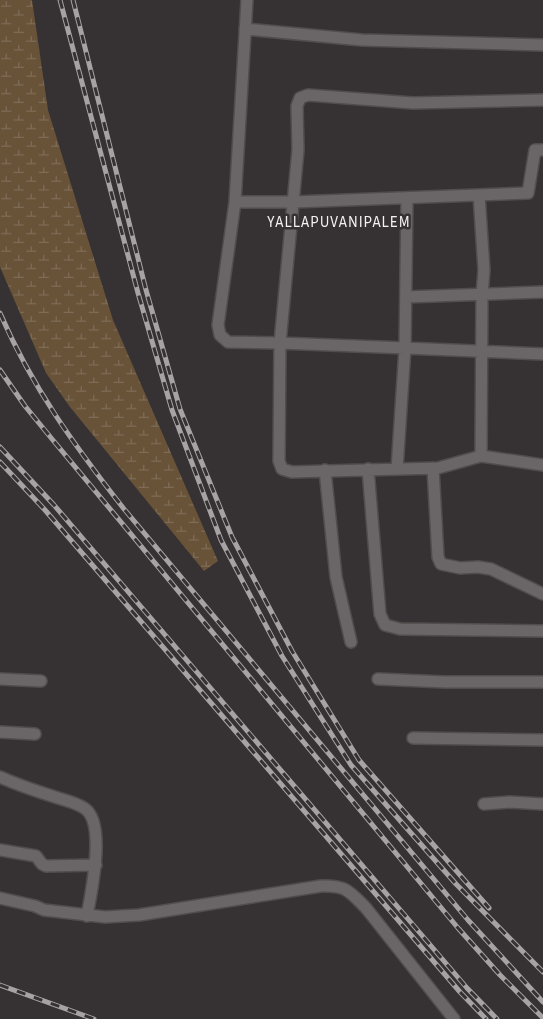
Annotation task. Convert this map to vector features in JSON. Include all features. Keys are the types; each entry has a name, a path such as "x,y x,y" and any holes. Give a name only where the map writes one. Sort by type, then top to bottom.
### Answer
{"street":[{"path":"246,0 235,202 218,325 220,335 228,342 543,354"},
{"path":"245,29 362,40 543,45"},
{"path":"543,100 413,103 322,96 303,96 300,98 296,106 298,150 280,343 280,466 285,471 292,472 433,468 449,466 482,456 543,465"},
{"path":"235,202 294,202 528,193 535,150 543,150"},
{"path":"479,195 484,270 482,295 482,456"},
{"path":"397,469 405,348 407,198"},
{"path":"406,297 543,292"},
{"path":"433,468 438,557 441,564 460,568 478,567 491,569 543,594"},
{"path":"368,469 380,614 385,626 400,629 543,631"},
{"path":"325,470 336,577 350,642"},
{"path":"0,679 41,682"},
{"path":"378,679 445,682 543,682"},
{"path":"0,732 35,734"},
{"path":"413,738 543,740"},
{"path":"0,778 85,808 90,813 94,823 96,865 87,916"},
{"path":"484,804 510,802 543,804"},
{"path":"0,850 36,856 46,866 96,865"},
{"path":"0,898 44,910 106,917 139,915 321,886 340,886 350,892 366,908 454,1019"}],"green space":[{"path":"0,0 32,0 48,110 113,320 218,561 204,571 70,407 46,373 0,267"}],"railway":[{"path":"60,0 138,293 172,410 221,540 282,656 351,765 456,884 543,972"},
{"path":"73,0 146,290 180,409 232,537 292,651 359,760 489,908"},
{"path":"0,313 26,366 55,415 124,509 468,920 543,1002"},
{"path":"0,370 25,406 52,439 458,928 500,975 543,1018"},
{"path":"0,447 54,505 467,988 497,1019"},
{"path":"0,462 45,510 460,992 486,1019"},
{"path":"0,985 94,1019"}],"district":[{"name":"YALLAPUVANIPALEM","path":"339,222"}]}
